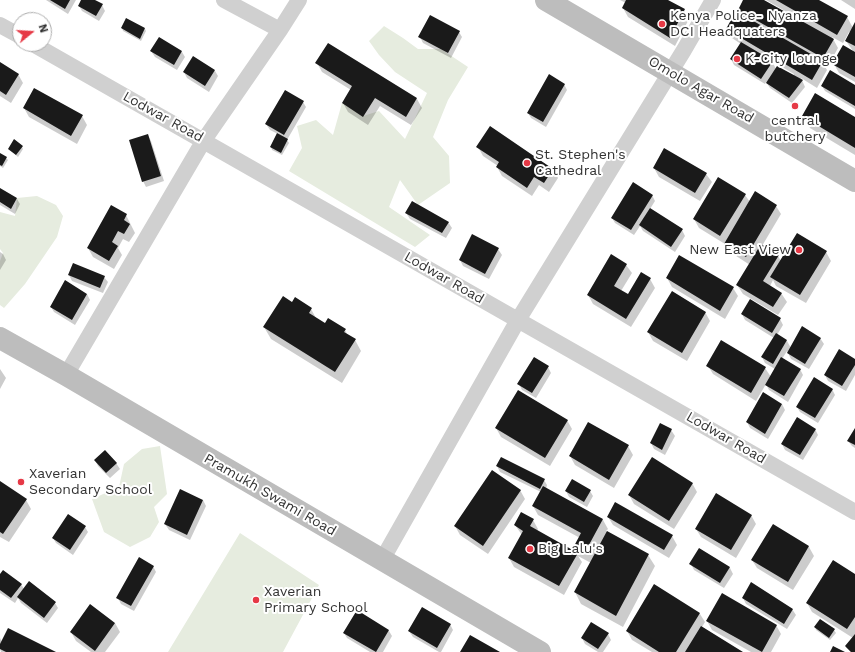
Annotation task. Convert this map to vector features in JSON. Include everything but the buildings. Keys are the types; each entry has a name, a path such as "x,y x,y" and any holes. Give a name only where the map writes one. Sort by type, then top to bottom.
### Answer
{"main road":[{"name":"Omolo Agar Road","path":"546,0 855,180"},
{"name":"Pramukh Swami Road","path":"0,338 540,652"}],"street":[{"path":"224,0 280,30"},
{"path":"66,375 204,140 299,0"},
{"path":"382,560 518,320 713,0"},
{"path":"0,25 12,32"},
{"name":"Lodwar Road","path":"47,52 855,512"}],"shaded area":[{"path":"384,26 418,49 441,49 468,67 448,100 433,137 449,156 450,183 418,205 400,180 389,207 430,235 415,247 289,171 302,148 297,126 316,120 333,135 342,103 363,116 379,111 405,139 427,93 395,72 379,55 369,41"},
{"path":"37,196 56,205 63,216 57,237 25,284 4,308 0,305 0,261 3,253 0,249 0,212 15,216 17,198"},
{"path":"160,446 167,494 154,507 159,522 150,537 130,547 104,532 92,499 119,487 124,464 142,449"},
{"path":"240,533 319,585 283,652 168,652"}],"place":[{"name":"Kenya Police- Nyanza DCI Headquaters","path":"662,24"},
{"name":"K-City lounge","path":"737,59"},
{"name":"central butchery","path":"795,106"},
{"name":"St. Stephen's Cathedral","path":"527,163"},
{"name":"New East View","path":"799,250"},
{"name":"Xaverian Secondary School","path":"21,482"},
{"name":"Big Lalu's","path":"530,549"},
{"name":"Xaverian Primary School","path":"256,600"}]}
